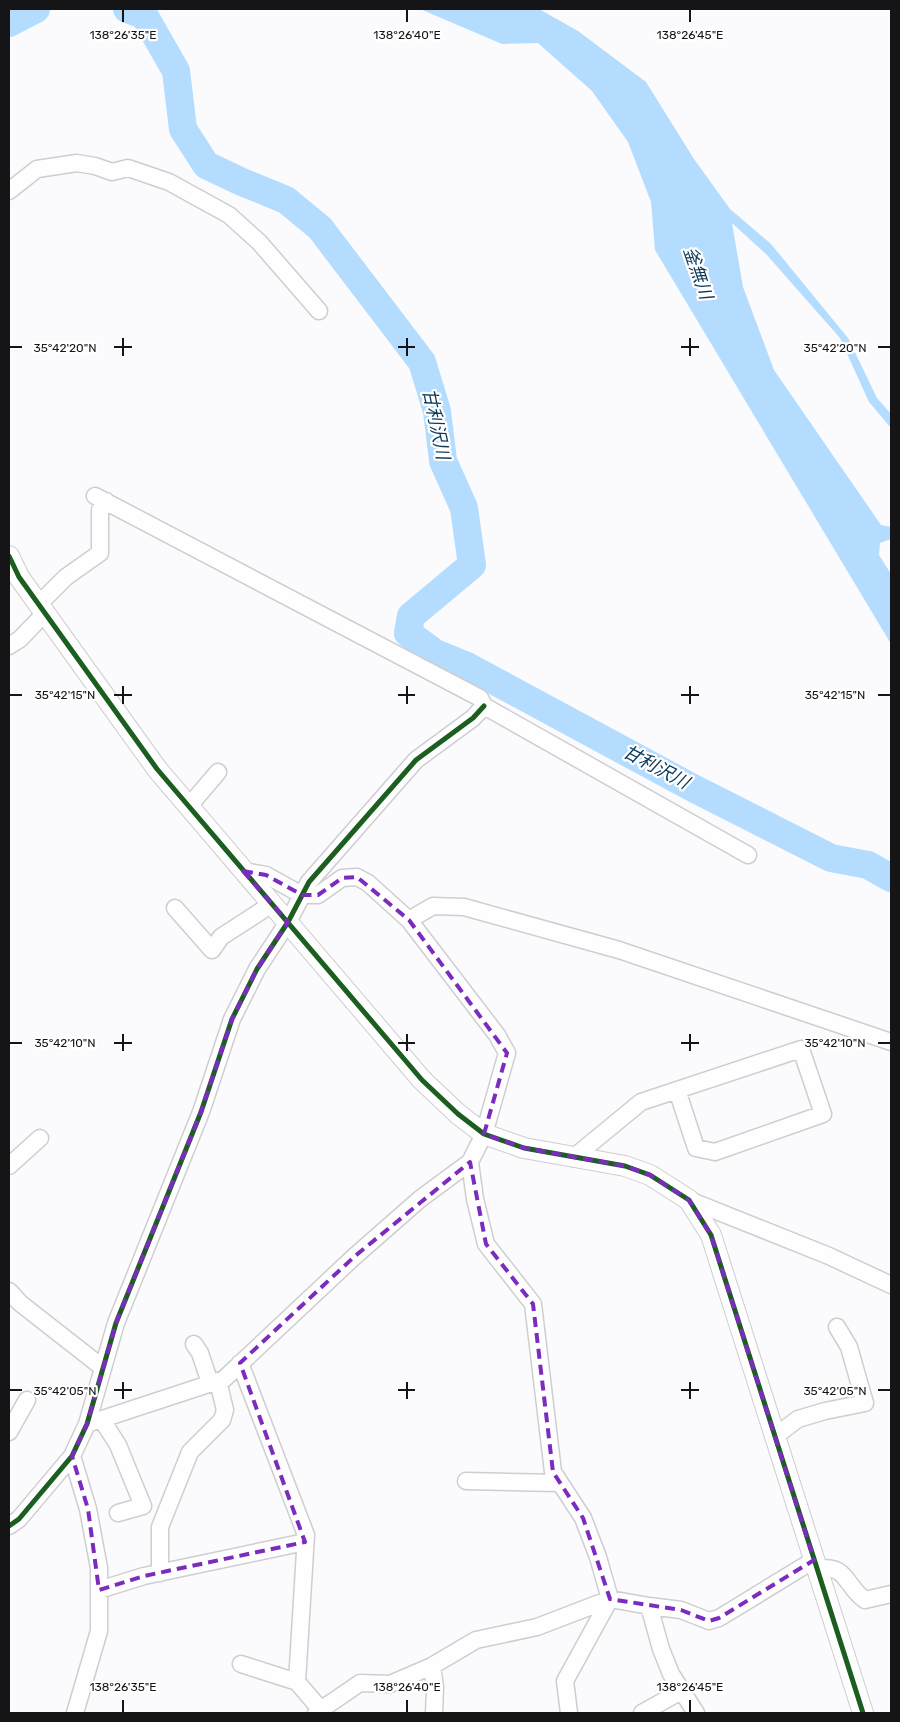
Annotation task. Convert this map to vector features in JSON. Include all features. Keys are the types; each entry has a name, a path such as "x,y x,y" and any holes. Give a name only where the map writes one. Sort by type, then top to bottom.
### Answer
{"street":[{"path":"9,191 37,169 77,163 95,166 112,172 128,168 169,182 228,215 259,242 319,310"},
{"path":"9,646 20,639 66,577 100,553 101,498 480,698 484,706 748,855"},
{"path":"9,556 19,577 157,769 422,1080 458,1114 484,1134 524,1148 625,1166 650,1175 689,1200 829,1256 891,1285"},
{"path":"9,1526 19,1519 72,1456 95,1422 102,1368 116,1322 201,1112 232,1019 257,969 288,922 309,882 416,760 473,718 484,706"},
{"path":"188,806 218,772"},
{"path":"95,1422 224,1379 355,1256 420,1199 470,1162 484,1134 507,1053 498,1035 409,920 368,883 357,877 342,878 318,895 302,895 266,875 244,871"},
{"path":"175,908 212,950 221,938 272,904"},
{"path":"409,920 432,906 464,907 628,953 891,1042"},
{"path":"573,1158 641,1102 677,1090 801,1049 823,1114 715,1152 696,1148 677,1090"},
{"path":"9,1166 40,1138"},
{"path":"470,1162 475,1199 486,1244 533,1304 553,1472 558,1483 583,1518 598,1557 610,1599 565,1681 569,1713"},
{"path":"689,1200 711,1235 863,1713"},
{"path":"9,1291 20,1303 102,1368"},
{"path":"774,1437 798,1419 825,1411 865,1403 848,1347 837,1327"},
{"path":"160,1573 160,1527 190,1452 222,1420 225,1410 214,1382 194,1344"},
{"path":"240,1363 306,1535 296,1682"},
{"path":"9,1432 27,1400"},
{"path":"95,1422 118,1445 143,1506 118,1513"},
{"path":"72,1456 88,1508 99,1568 99,1631 75,1713"},
{"path":"466,1482 558,1483"},
{"path":"99,1590 160,1573 305,1542"},
{"path":"241,1664 296,1682 319,1712 360,1683 390,1684 432,1666 476,1640 537,1627 610,1599 681,1610 710,1621 719,1618 815,1565 831,1567 841,1571 857,1594 865,1600 891,1594"},
{"path":"649,1606 671,1674 696,1713"},
{"path":"432,1666 435,1687 434,1713"},
{"path":"642,1713 683,1690"}],"highlighted area":[{"path":"243,871 266,875 302,895 318,895 342,878 357,877 409,920 507,1053 484,1134 524,1148 625,1166 650,1175 689,1200 711,1235 814,1560 719,1618 709,1621 681,1610 610,1599 583,1518 553,1472 533,1304 486,1244 470,1162 355,1256 240,1363 305,1542 144,1576 99,1590 88,1509 72,1456 87,1424 116,1323 201,1112 232,1019 257,969 288,922"}],"water":[{"name":"釜無川","path":"420,9 539,9 578,31 646,82 694,159 730,209 771,244 848,338 877,398 891,414 891,428 869,402 840,338 766,254 732,223 743,287 774,370 881,525 891,527 891,539 880,543 879,555 891,574 891,644 655,250 651,202 628,142 592,91 538,43 502,44"}],"waterway":[{"name":"甘利沢川","path":"9,23 36,9"},
{"name":"甘利沢川","path":"127,9 144,15 176,71 183,129 206,165 286,200 320,228 422,362 437,411 443,461 464,508 472,565 411,616 408,633 435,653 467,666 691,787 831,858 868,865 891,878"}],"cycle path":[{"path":"9,556 19,577 157,769 422,1080 458,1114 484,1134 524,1148 625,1166 650,1175 689,1200 711,1235 863,1713"},
{"path":"9,1526 19,1519 72,1456 87,1424 116,1323 201,1112 232,1019 257,969 288,922 309,882 416,760 473,718 484,706"}]}
